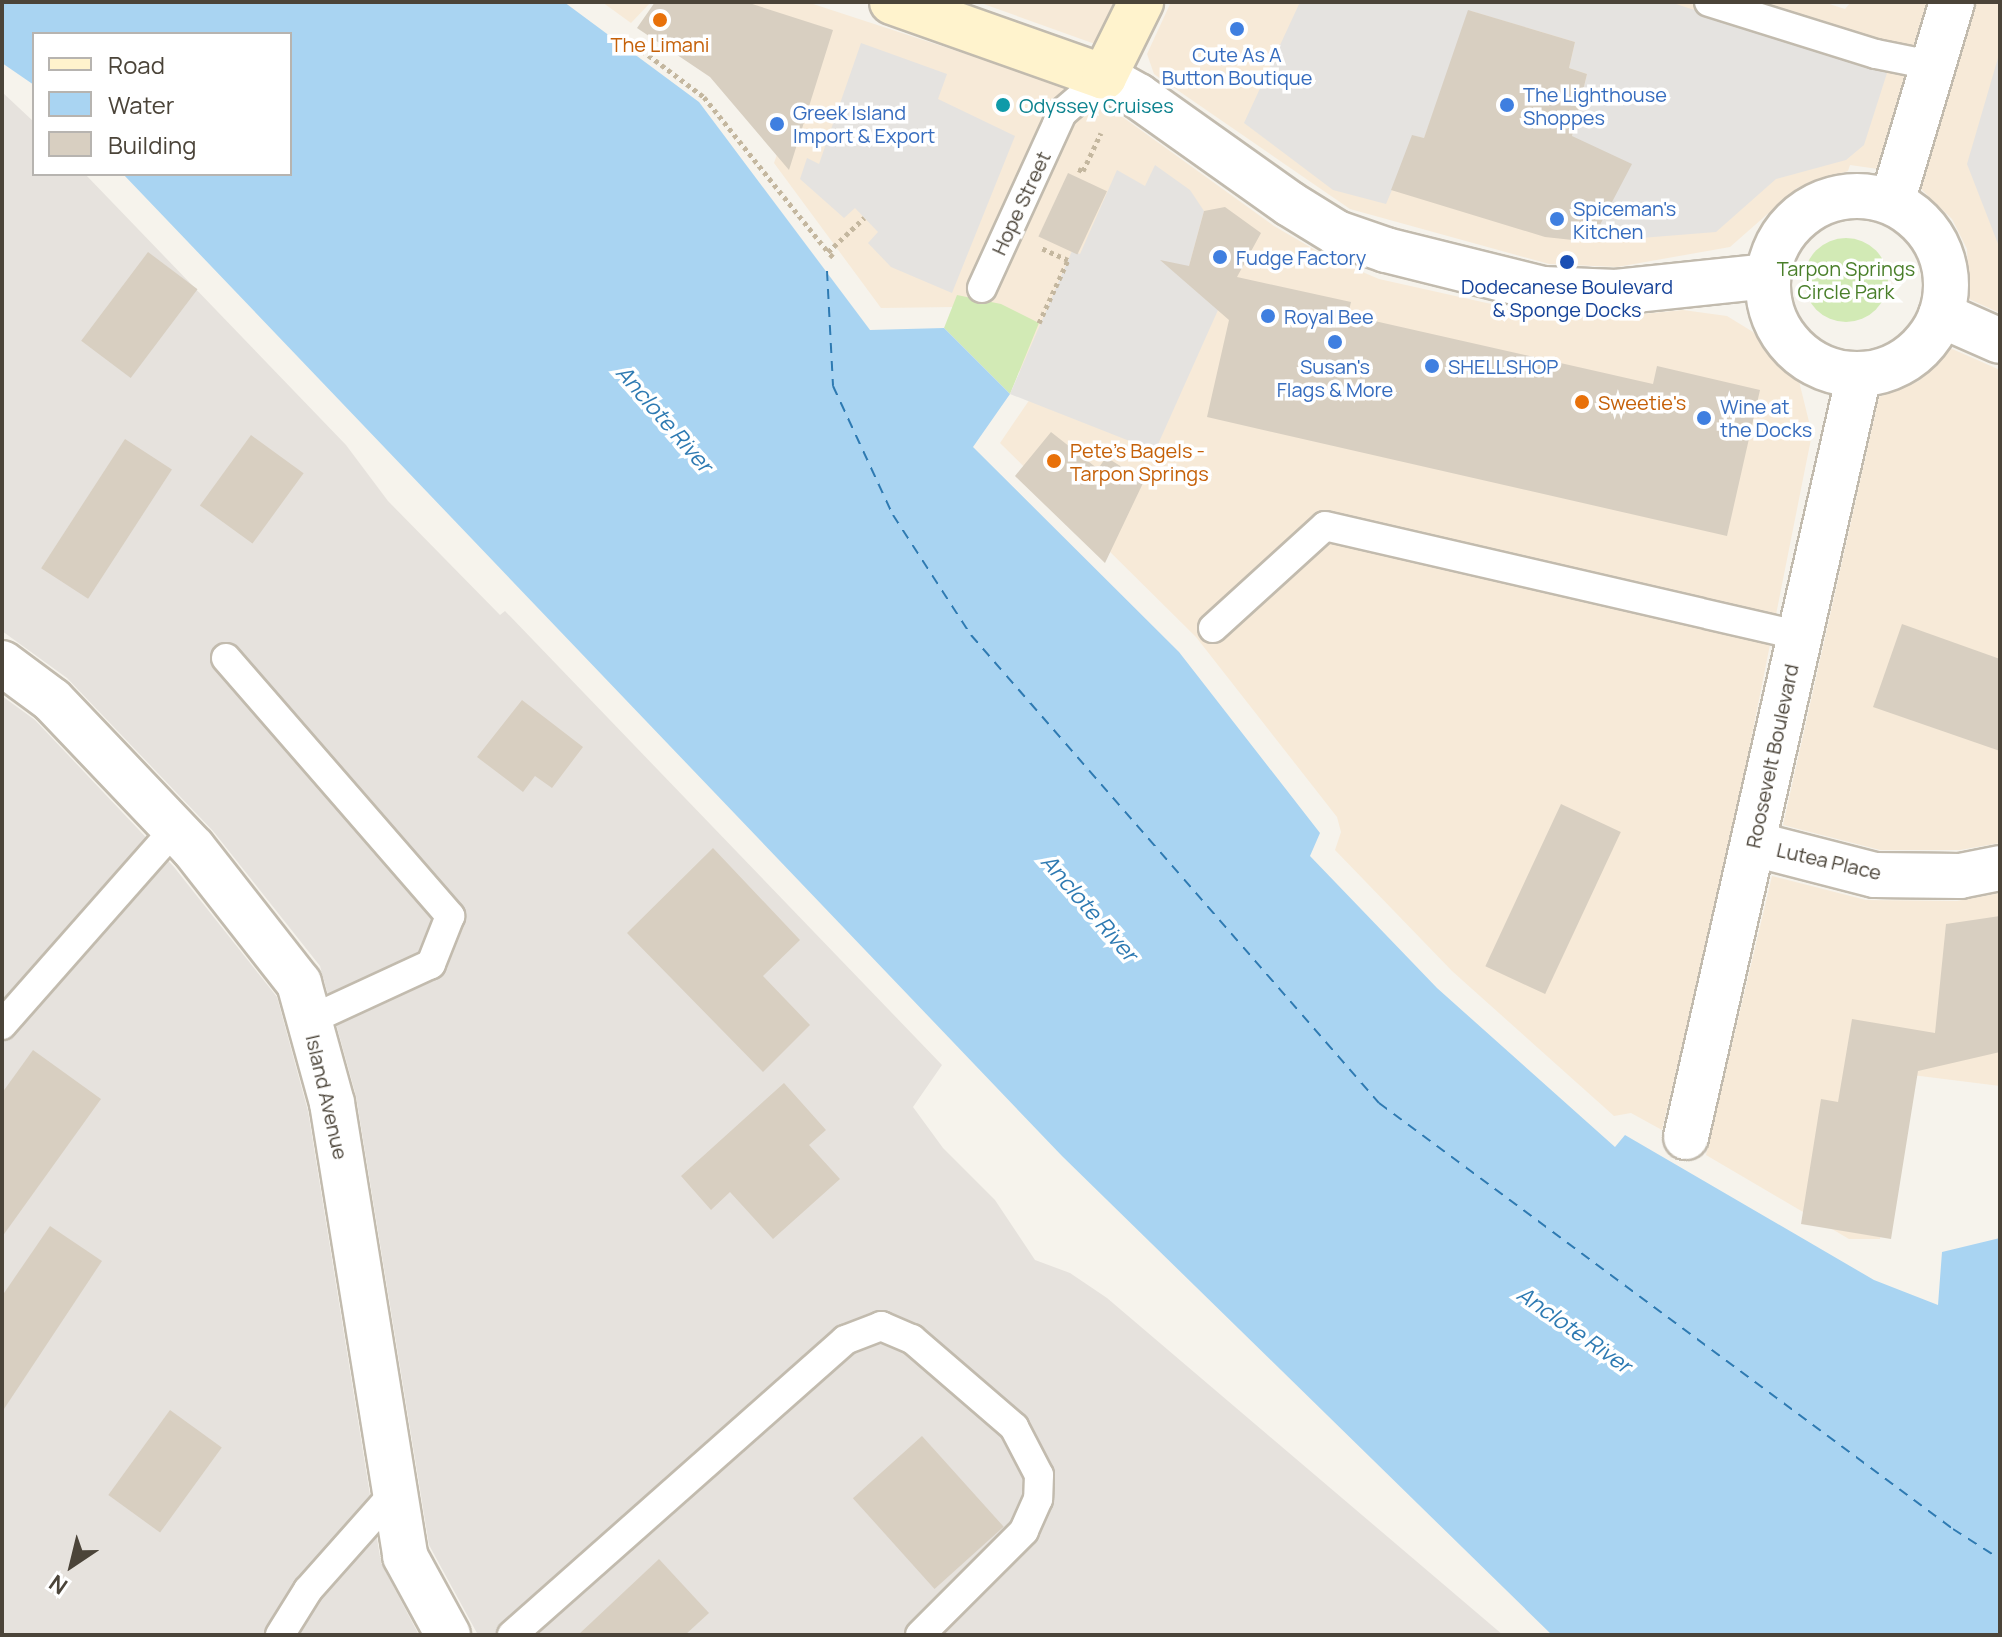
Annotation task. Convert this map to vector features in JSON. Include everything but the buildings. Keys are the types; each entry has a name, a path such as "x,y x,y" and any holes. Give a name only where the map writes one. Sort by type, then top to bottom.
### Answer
{"street":[{"path":"892,2 1104,77 1151,104 1290,204 1337,233 1386,250 1543,289 1616,292 1767,276"},
{"name":"Hope Street","path":"1104,77 1141,2"},
{"path":"1892,202 1936,66 1952,2"},
{"path":"1865,195 1892,202 1915,217 1944,262 1947,289 1941,315 1929,339 1909,358 1886,371 1859,375 1829,371 1802,356 1782,335 1769,307 1767,276 1781,237 1810,207 1836,197 1865,195"},
{"path":"1941,315 2000,341"},
{"name":"Roosevelt Boulevard","path":"1686,1137 1754,844 1797,635 1859,375"},
{"name":"Island Avenue","path":"2,663 52,700 175,829 299,983 332,1103 405,1556 448,1635"},
{"name":"Lutea Place","path":"1754,844 1875,875 1960,876 2000,868"}],"lane":[{"path":"1709,2 1876,54 1936,66"},
{"name":"Hope Street","path":"982,288 1062,113 1104,77"},
{"path":"1213,628 1325,526 1797,635"},
{"path":"226,658 450,916 431,964 310,1020"},
{"path":"2,1025 175,829"},
{"path":"512,1635 845,1340 881,1326 912,1339 1014,1427 1039,1475 1038,1499 1024,1531 920,1635"},
{"path":"280,1635 308,1590 395,1492"}],"path":[{"path":"623,36 704,97 830,254 864,218"},
{"path":"1066,164 1083,171 1101,133"},
{"path":"1031,243 1068,260 1039,323"}],"shaded area":[{"path":"602,2 651,2 631,23"},
{"path":"711,2 807,2 1055,83 1124,118 1274,226 1327,257 1379,279 1540,315 1613,317 1683,310 1727,316 1753,332 1798,377 1812,434 1731,840 1662,1130 1631,1113 1614,1116 1452,971 1335,850 1341,832 1337,817 1196,637 1000,443 1030,399 1025,377 953,307 881,308 774,163 819,35"},
{"path":"978,2 1114,2 1095,44"},
{"path":"1171,2 1823,2 1845,9 1851,2 1927,2 1878,169 1850,165 1848,171 1797,188 1730,247 1617,267 1549,264 1350,209 1154,74 1147,54"},
{"path":"1300,2 1670,2 1887,73 1864,145 1846,160 1776,179 1716,232 1591,242 1572,136 1587,74 1569,68 1575,42 1471,11 1424,138 1415,136 1386,204 1333,190 1244,123"},
{"path":"1976,2 2000,2 2000,313 1969,299 1967,249 1952,219 1921,189"},
{"path":"861,43 947,74 938,99 1015,136 952,293 891,267 868,243 878,232 855,208 844,218 800,179 807,158 819,164"},
{"path":"2000,51 2000,249 1967,164"},
{"path":"2,92 32,120 32,176 87,176 346,445 388,501 500,615 505,611 942,1065 913,1107 943,1148 995,1200 1035,1260 1070,1273 1107,1298 1503,1635 478,1635 429,1545 356,1096 320,966 213,831 67,678 2,631"},
{"path":"1155,165 1190,190 1204,211 1185,281 1218,310 1155,451 1010,394 1072,251 1080,254 1117,170 1145,186"},
{"path":"1950,348 2000,370 2000,843 1960,850 1880,850 1783,825 1879,397 1919,381"},
{"path":"2,696 35,720 174,867 277,997 308,1111 381,1563 419,1635 2,1635"},
{"path":"1772,876 1866,900 1957,901 2000,893 2000,1086 1904,1074 1880,1239 1849,1239 1706,1155"}],"green space":[{"name":"Tarpon Springs Circle Park","path":"1846,238 1869,245 1881,257 1888,280 1881,303 1869,315 1846,322 1823,315 1811,303 1804,280 1811,257 1823,245"},
{"path":"957,295 1001,304 1039,323 1010,394 944,328"}],"water":[{"name":"Anclote River","path":"2,2 564,2 699,102 870,330 944,328 1010,394 973,447 1179,652 1320,833 1310,856 1437,988 1615,1147 1625,1135 1874,1280 1938,1305 1942,1252 2000,1238 2000,1635 1552,1635 1062,1156 125,176 292,176 292,32 32,32 32,84 2,63"}],"ferry route":[{"path":"827,271 833,386 893,515 971,635 1379,1103 1953,1529 2000,1559"}],"place":[{"name":"The Limani","path":"660,20"},
{"name":"Cute As A Button Boutique","path":"1237,29"},
{"name":"Odyssey Cruises","path":"1003,105"},
{"name":"The Lighthouse Shoppes","path":"1507,105"},
{"name":"Greek Island Import & Export","path":"777,124"},
{"name":"Spiceman's Kitchen","path":"1557,219"},
{"name":"Fudge Factory","path":"1220,257"},
{"name":"Dodecanese Boulevard & Sponge Docks","path":"1567,262"},
{"name":"Royal Bee","path":"1268,316"},
{"name":"Susan's Flags & More","path":"1335,342"},
{"name":"SHELLSHOP","path":"1432,366"},
{"name":"Sweetie's","path":"1582,402"},
{"name":"Wine at the Docks","path":"1704,418"},
{"name":"Pete's Bagels - Tarpon Springs","path":"1054,461"}]}
